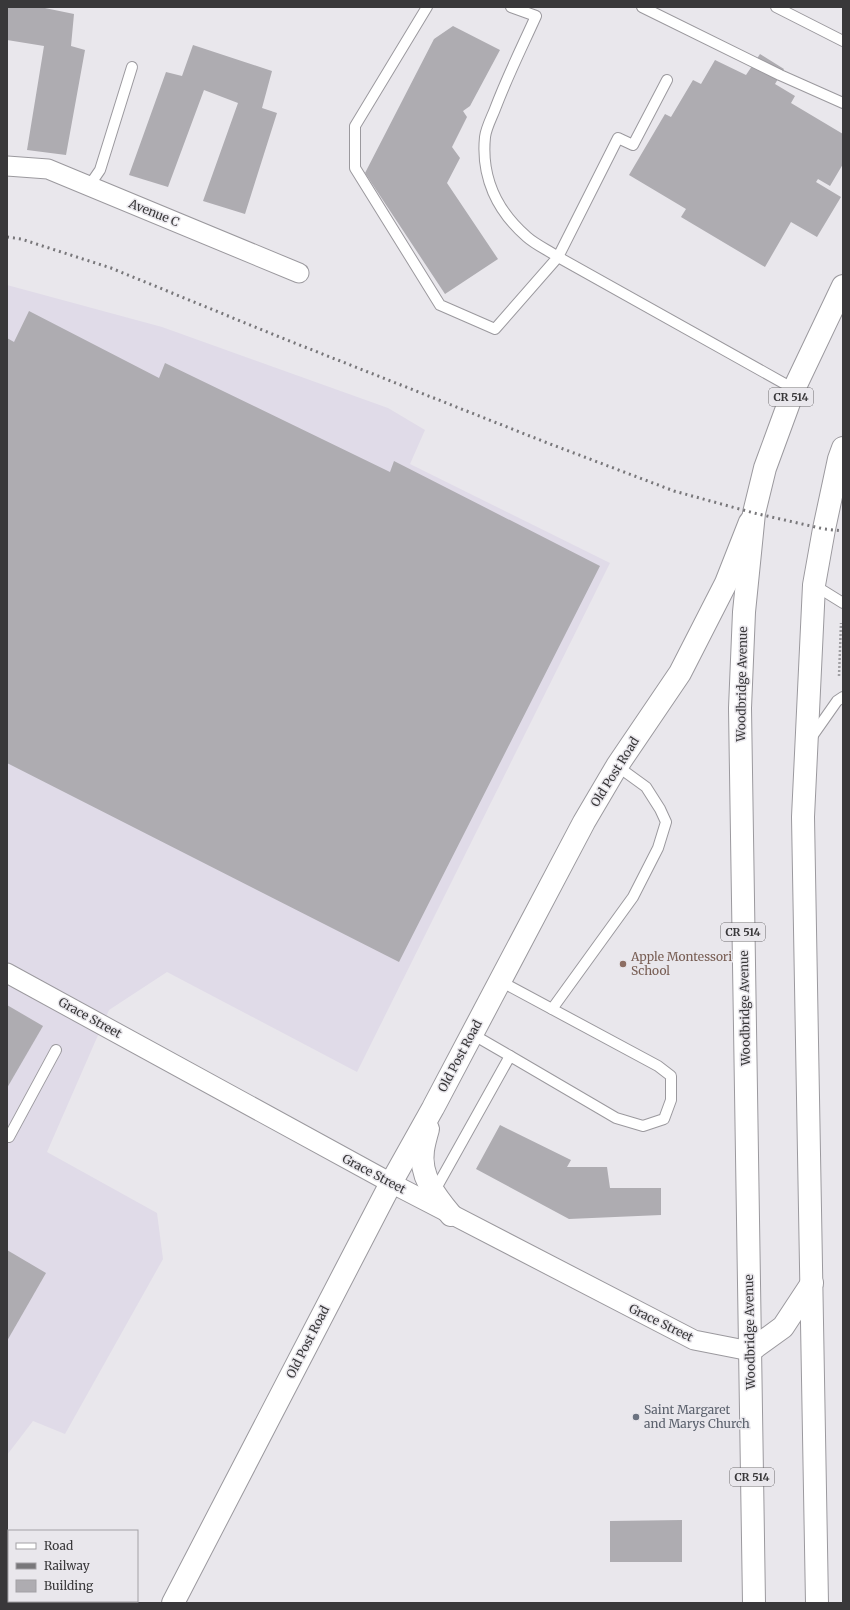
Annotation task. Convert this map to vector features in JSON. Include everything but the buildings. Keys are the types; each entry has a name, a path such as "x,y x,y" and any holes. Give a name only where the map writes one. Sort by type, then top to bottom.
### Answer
{"main road":[{"name":"Woodbridge Avenue","path":"754,1603 740,708 744,612 754,513 764,468 794,388 843,286"},
{"path":"817,1603 803,816 814,585 824,529 839,459 843,448"},
{"name":"Old Post Road","path":"173,1603 391,1183 584,822 617,766 680,673 726,583 754,513"},
{"path":"432,1108 422,1151 422,1163 431,1198 451,1215"},
{"path":"750,1351 783,1327 812,1283"}],"street":[{"name":"Avenue C","path":"7,166 48,169 299,273"},
{"name":"Grace Street","path":"7,973 391,1183 431,1198"},
{"name":"Grace Street","path":"451,1215 694,1340 750,1351"}],"lane":[{"path":"426,7 355,126 355,168 440,305 495,328 558,257 618,138 633,145 667,80"},
{"path":"511,7 536,16 504,84 485,135 484,160 487,179 494,196 505,213 527,237 558,257 794,388"},
{"path":"642,7 780,75 843,103"},
{"path":"776,7 843,41"},
{"path":"89,186 100,170 132,67"},
{"path":"814,585 843,603"},
{"path":"806,744 837,701 843,697"},
{"path":"552,1009 633,897 658,848 666,822 660,809 646,787 617,766"},
{"path":"472,1034 616,1118 644,1126 664,1119 671,1100 671,1076 658,1066 500,981"},
{"path":"7,1136 9,1137 56,1050"},
{"path":"431,1198 510,1056"}],"path":[{"path":"839,676 841,622"}],"shaded area":[{"path":"7,285 162,327 388,408 425,430 410,464 610,563 357,1072 167,972 109,1010 47,1152 157,1213 163,1259 65,1434 33,1421 7,1455"}],"railway":[{"path":"7,237 21,239 111,268 277,336 545,442 674,491 754,513 824,529 843,531"}],"place":[{"name":"Apple Montessori School","path":"623,964"},
{"name":"Saint Margaret and Marys Church","path":"636,1417"}]}
